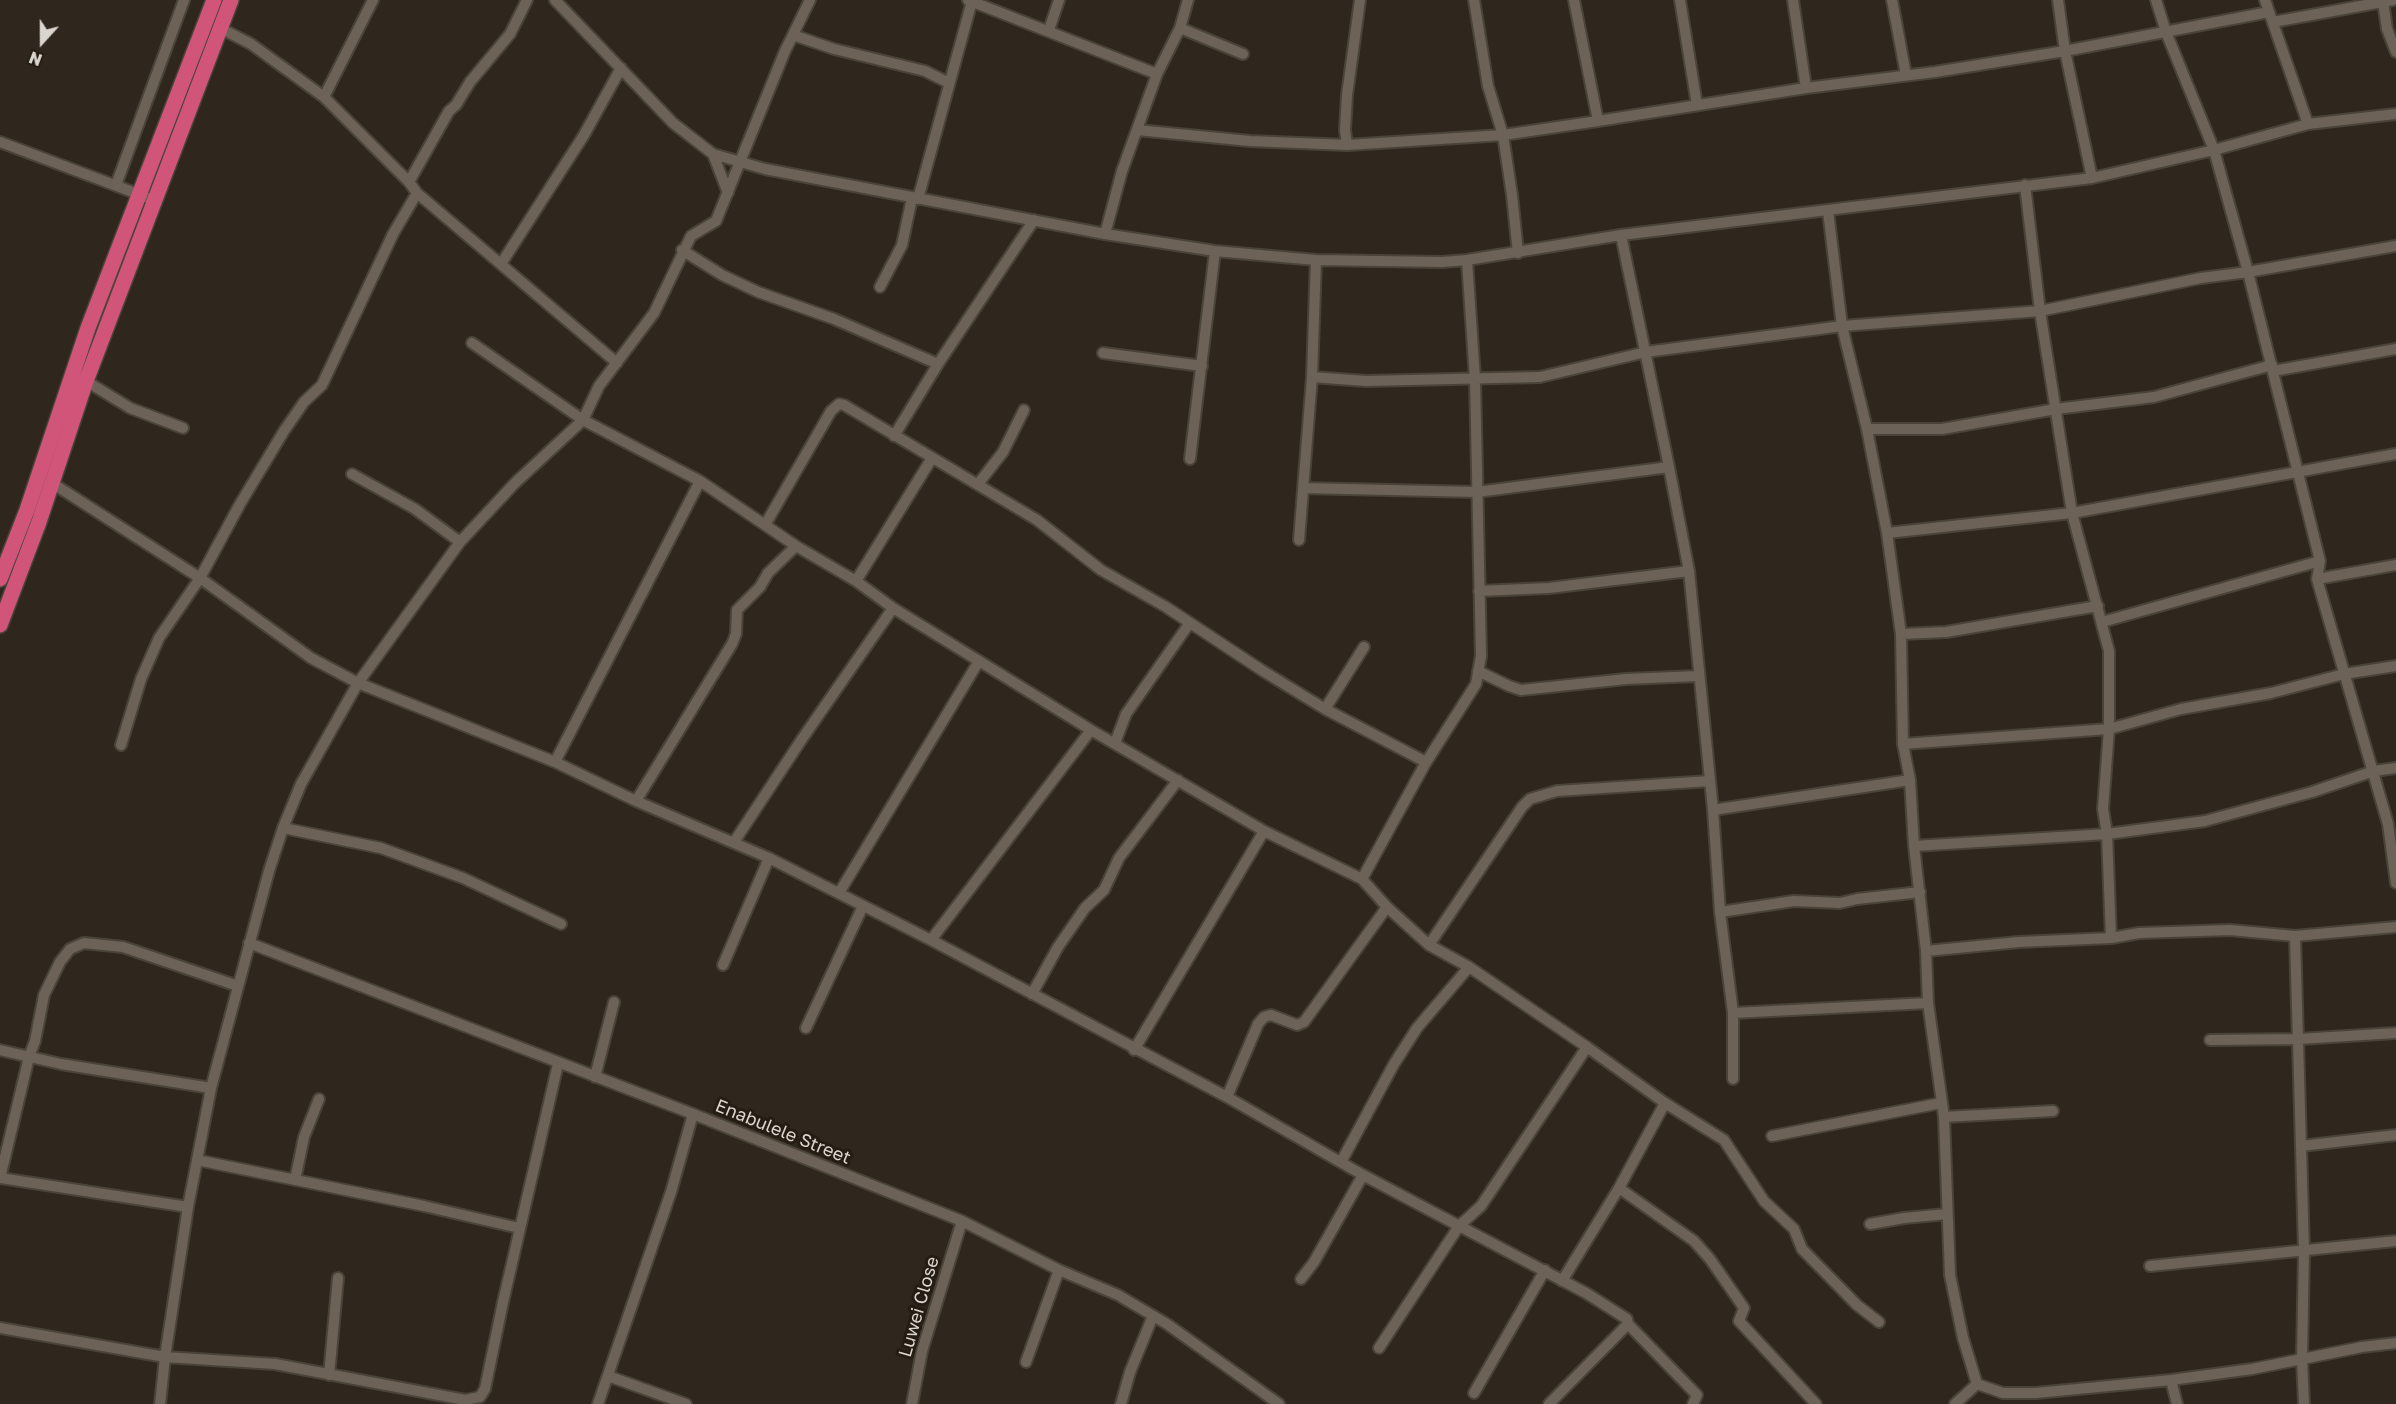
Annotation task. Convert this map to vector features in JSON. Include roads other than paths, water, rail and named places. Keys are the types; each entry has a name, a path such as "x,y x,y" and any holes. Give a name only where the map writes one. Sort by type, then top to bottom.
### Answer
{"highway":[{"path":"0,625 52,483 214,0"},
{"path":"0,579 27,510 88,328 148,198 231,0"}],"street":[{"path":"116,185 184,0"},
{"path":"324,97 373,0"},
{"path":"409,182 448,111 456,105 470,82 510,34 527,0"},
{"path":"555,0 673,123 713,154 739,160 742,164 1105,234 1215,251 1316,260 1443,262 1467,260 1620,235 2092,178 2214,150 2308,124 2396,114"},
{"path":"160,1404 188,1207 211,1088 249,943 283,828 301,784 358,683 460,542 515,483 583,420 599,386 654,313 682,249 691,236 716,221 739,160 810,0"},
{"path":"1049,30 1059,0"},
{"path":"1105,234 1122,171 1157,74 1180,28 1188,0"},
{"path":"1347,145 1345,130 1347,95 1360,0"},
{"path":"1474,0 1488,86 1503,135 1518,253"},
{"path":"1680,0 1697,105"},
{"path":"1792,0 1806,87"},
{"path":"1892,0 1906,75"},
{"path":"2058,0 2092,178"},
{"path":"2156,0 2166,32 2214,150 2248,272 2320,561 2317,579 2388,824 2395,877"},
{"path":"2265,0 2308,124"},
{"path":"880,287 902,245 970,1 1157,74"},
{"path":"1578,1 1598,121"},
{"path":"1137,130 1250,141 1347,145 1503,135 1806,87 1906,75 2066,51 2166,32 2388,1 2387,29 2396,52"},
{"path":"220,28 251,44 324,97 409,182 417,194 617,363"},
{"path":"1180,28 1243,54"},
{"path":"793,35 834,49 925,71 949,83"},
{"path":"501,264 584,135 621,68"},
{"path":"0,142 148,198"},
{"path":"713,154 728,193"},
{"path":"2025,185 2040,311 2072,513 2109,651 2109,729 2103,808 2107,834 2111,938"},
{"path":"122,745 141,679 159,638 200,578 284,430 304,402 322,385 393,234 417,194"},
{"path":"1828,211 1842,326 1867,429 1887,533 1901,634 1903,744 1911,780 1914,846 1926,951 1928,1003 1944,1117 1952,1285 1963,1338 1977,1384"},
{"path":"894,436 938,364 1034,220"},
{"path":"1620,235 1646,352 1689,571 1713,810 1720,912 1733,1012 1733,1079"},
{"path":"1312,377 1366,381 1540,377 1646,352 1842,326 2040,311 2201,278 2396,246"},
{"path":"682,249 722,275 758,292 834,319 938,364"},
{"path":"1190,459 1215,251"},
{"path":"1299,540 1312,377 1316,260"},
{"path":"1362,879 1426,762 1476,684 1481,656 1475,379 1467,260"},
{"path":"472,343 583,420 700,481 796,546 856,581 893,608 1091,730 1264,831 1362,879 1387,907 1429,945 1469,967 1665,1103 1724,1140 1764,1201 1794,1229 1802,1249 1857,1305 1879,1322"},
{"path":"1867,429 1942,429 2056,409 2154,397 2273,368 2396,349"},
{"path":"1103,353 1202,366"},
{"path":"86,381 130,408 183,428"},
{"path":"765,525 835,406 844,405 1037,520 1101,570 1166,607 1189,624 1325,709 1426,762"},
{"path":"978,484 1003,452 1024,410"},
{"path":"1887,533 2072,513 2396,454"},
{"path":"856,581 932,458"},
{"path":"1303,488 1477,492 1669,467"},
{"path":"352,474 415,509 460,542"},
{"path":"555,762 700,481"},
{"path":"52,483 200,578 311,658 358,683 555,762 636,801 769,858 931,940 1134,1050 1227,1097 1363,1175 1586,1293 1627,1319 1628,1324 1695,1399 1686,1404"},
{"path":"636,801 732,644 736,634 737,610 760,587 768,573 796,546"},
{"path":"2102,622 2320,561"},
{"path":"2317,579 2396,565"},
{"path":"1479,591 1549,588 1689,571"},
{"path":"1901,634 1946,632 2098,606"},
{"path":"734,842 893,608"},
{"path":"1115,743 1126,714 1189,624"},
{"path":"1325,709 1364,647"},
{"path":"839,893 979,661"},
{"path":"1903,744 2109,729 2181,709 2271,693 2344,674 2396,666"},
{"path":"1478,671 1521,690 1626,679 1698,676"},
{"path":"931,940 1091,730"},
{"path":"1914,846 2107,834 2205,821 2312,792 2374,771 2396,768"},
{"path":"1032,994 1058,947 1085,908 1104,890 1119,858 1178,780"},
{"path":"1429,945 1522,807 1530,799 1557,791 1710,780"},
{"path":"1713,810 1911,780"},
{"path":"283,828 381,848 463,878 561,924"},
{"path":"1134,1050 1264,831"},
{"path":"723,965 769,858"},
{"path":"1720,912 1794,901 1840,903 1920,892"},
{"path":"806,1028 863,906"},
{"path":"1227,1097 1258,1024 1264,1017 1271,1015 1297,1024 1304,1022 1387,907"},
{"path":"1926,951 2019,942 2111,938 2139,933 2230,930 2295,936 2396,927"},
{"path":"2295,936 2304,1251 2302,1359 2304,1404"},
{"path":"188,1207 0,1178 35,1041 44,996 60,962 70,949 84,943 123,947 238,986"},
{"name":"Enabulele Street","path":"249,943 558,1064 693,1114 962,1221 1059,1270 1118,1295 1153,1316 1279,1404"},
{"path":"1341,1162 1394,1064 1417,1028 1469,967"},
{"path":"594,1077 614,1002"},
{"path":"1733,1012 1928,1003"},
{"path":"2210,1040 2299,1039 2396,1033"},
{"path":"1379,1348 1459,1226 1481,1206 1587,1047"},
{"path":"0,1050 29,1058 211,1088"},
{"path":"0,1328 165,1358 274,1364 465,1400 480,1397 485,1389 519,1228 558,1064"},
{"path":"295,1179 304,1137 319,1099"},
{"path":"1562,1281 1619,1188 1665,1103"},
{"path":"1772,1136 1941,1103"},
{"path":"1944,1117 2053,1112"},
{"path":"598,1404 671,1192 693,1114"},
{"path":"2301,1146 2396,1135"},
{"path":"197,1160 519,1228"},
{"path":"1301,1279 1314,1262 1363,1175"},
{"path":"1619,1188 1694,1241 1710,1259 1744,1308 1739,1321 1816,1404"},
{"path":"1870,1224 1947,1214"},
{"name":"Luwei Close","path":"912,1404 922,1351 962,1221"},
{"path":"2150,1266 2396,1241"},
{"path":"1026,1362 1059,1270"},
{"path":"1474,1393 1545,1270"},
{"path":"329,1375 338,1278"},
{"path":"1121,1404 1130,1372 1153,1316"},
{"path":"1549,1404 1628,1324"},
{"path":"1977,1384 2003,1393 2036,1393 2171,1380 2252,1369 2362,1347 2396,1343"},
{"path":"608,1376 686,1404"},
{"path":"2171,1380 2177,1404"},
{"path":"1955,1404 1977,1384"}]}
